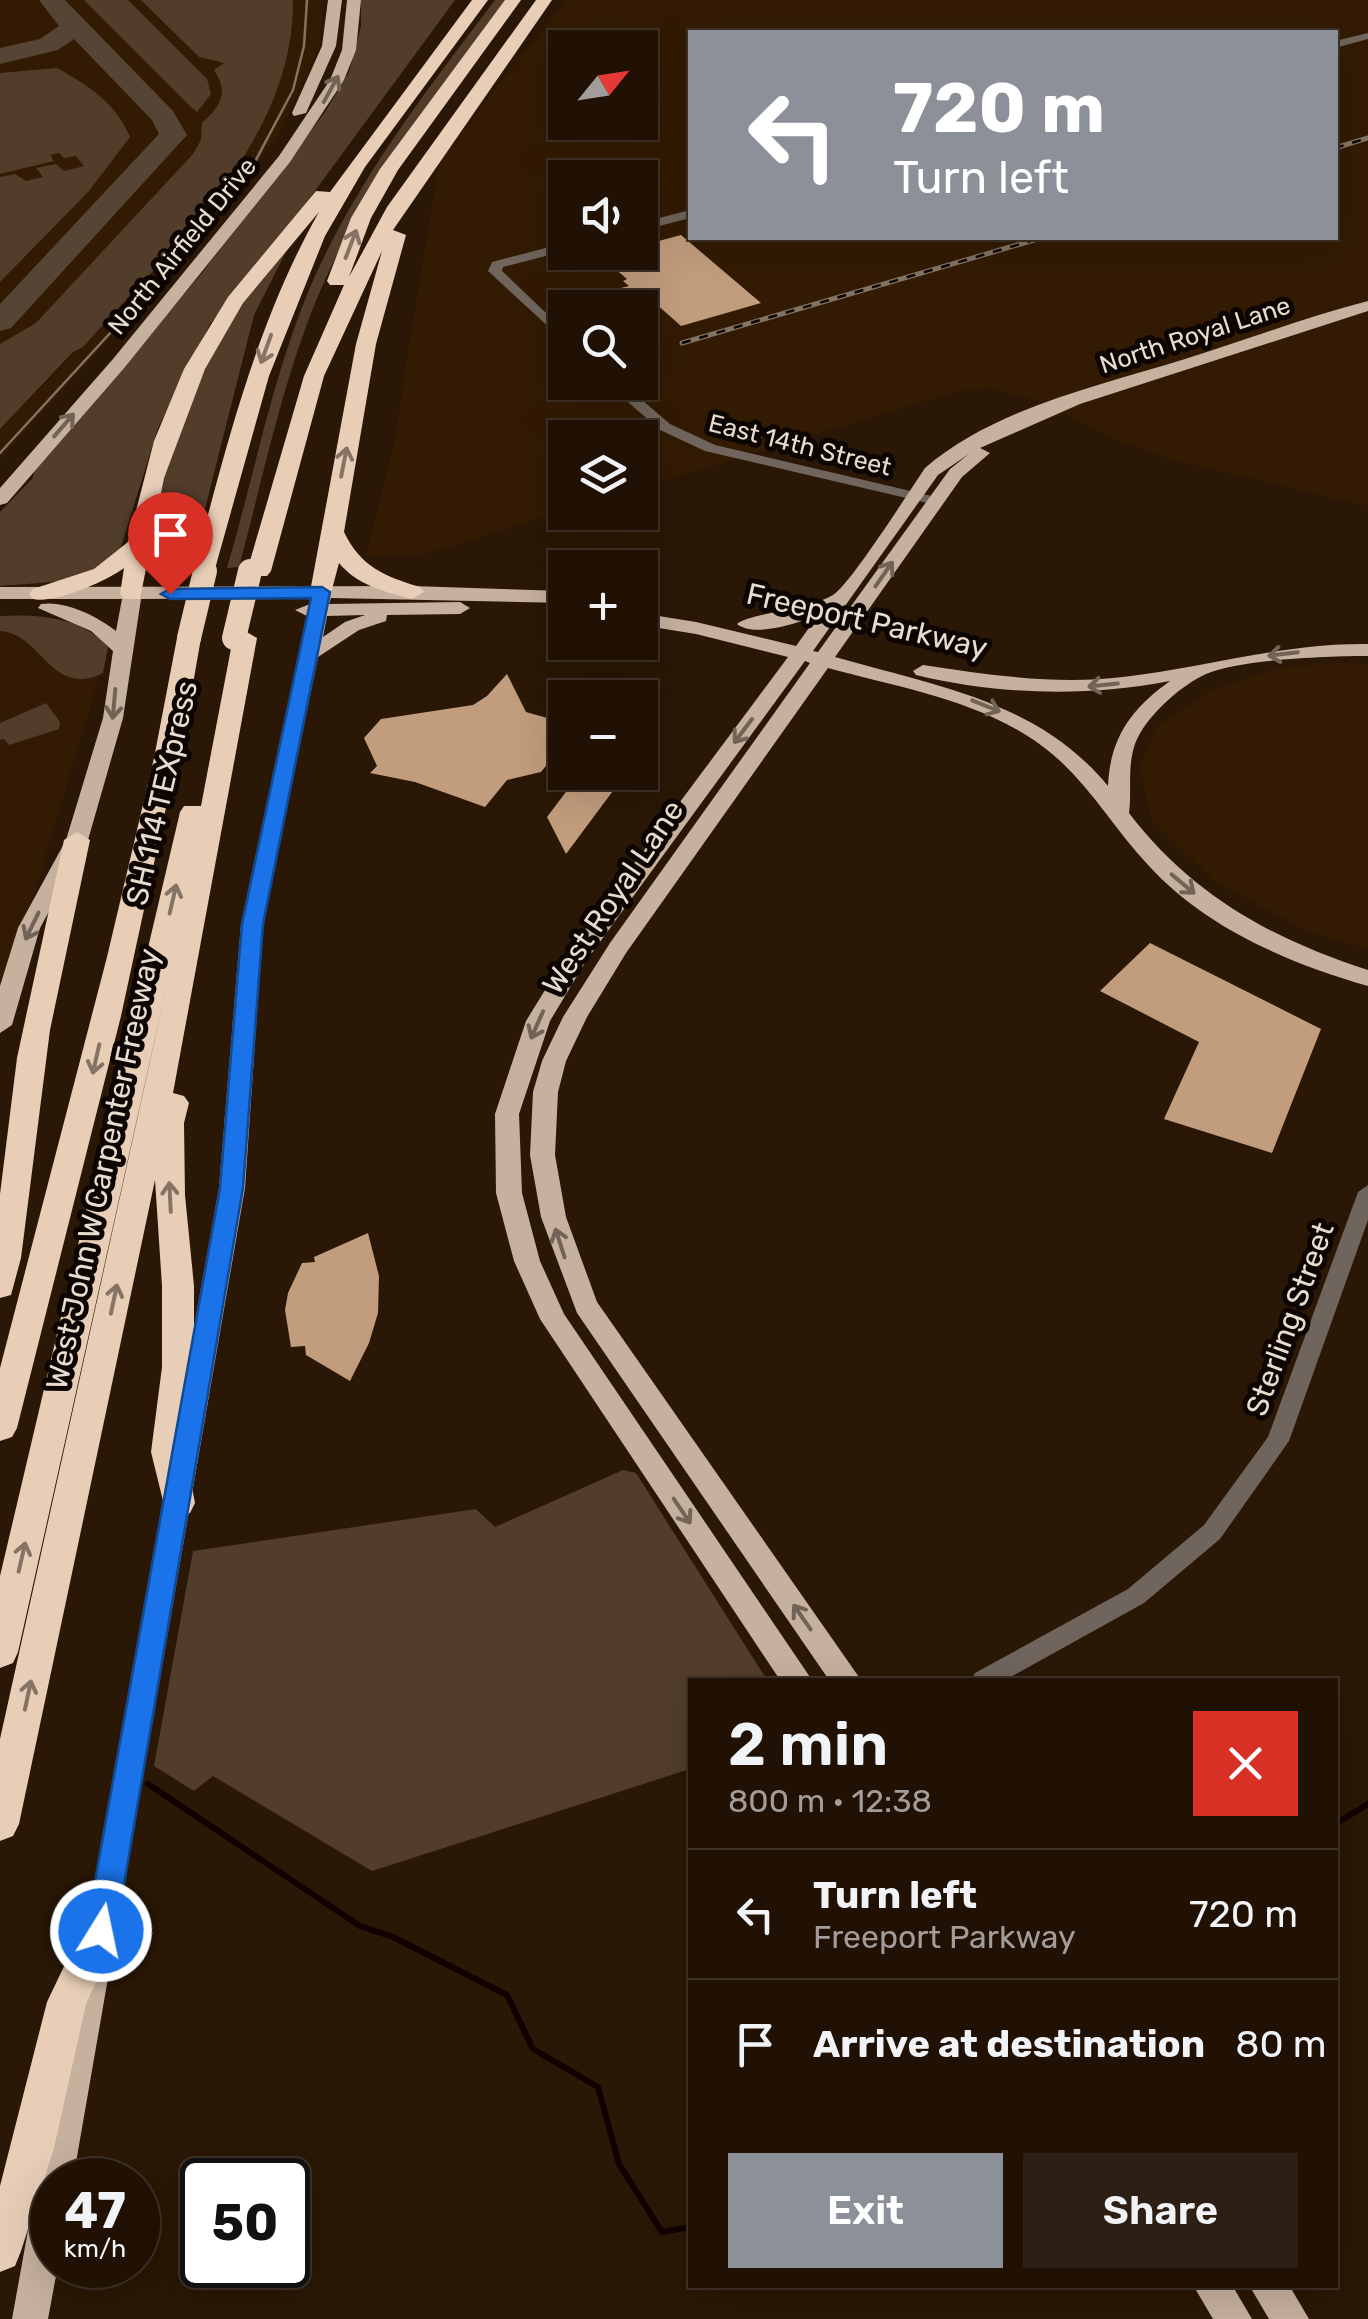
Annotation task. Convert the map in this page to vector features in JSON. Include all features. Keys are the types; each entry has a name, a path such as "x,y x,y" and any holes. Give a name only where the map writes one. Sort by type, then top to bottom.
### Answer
{"highway":[{"name":"West John W Carpenter Freeway","path":"0,1428 70,1170 175,726 189,638 260,366 291,286 340,192 396,110 480,0"},
{"path":"255,571 292,398 361,218 389,169 513,0"},
{"path":"437,102 536,0"},
{"name":"West John W Carpenter Freeway","path":"0,1824 179,998 239,638 255,571 314,376 348,294 396,207 544,0"},
{"path":"132,601 137,546 158,455 210,339 234,302 327,190 374,123 396,110"},
{"path":"320,601 370,326 391,244 409,208 417,176"},
{"path":"332,531 345,561 406,601"},
{"path":"45,601 102,574 137,546"},
{"name":"SH 114 TEXpress","path":"0,1652 239,638"},
{"path":"0,1286 34,1042 68,901 77,840"},
{"path":"178,1502 168,1452 178,1366 170,1123 190,1024 179,998"},
{"path":"0,2251 33,2148 67,2002 101,1931"}],"main road":[{"name":"North Airfield Drive","path":"0,474 122,337 268,162 308,100 322,67 335,0"},
{"name":"North Airfield Drive","path":"0,499 285,160 337,80 349,50 354,0"},
{"name":"North Royal Lane","path":"806,647 842,596 929,495 970,460 1039,414 1368,306"},
{"name":"West Royal Lane","path":"845,1678 586,1306 560,1247 550,1212 542,1148 545,1102 554,1063 594,986 830,653 929,495"},
{"path":"0,593 45,601 88,620 110,632 122,650"},
{"path":"748,624 797,617 842,596"},
{"path":"0,608 45,601 548,601"},
{"path":"0,1024 29,928 77,840 114,718 132,601"},
{"path":"60,2158 232,1188 252,924 320,601"},
{"path":"310,654 352,626 406,601"},
{"name":"Freeport Parkway","path":"658,608 748,624 806,647"},
{"name":"Freeport Parkway","path":"658,621 922,671 1041,688 1123,683 1280,652 1368,650"},
{"name":"West Royal Lane","path":"796,1678 568,1344 538,1289 509,1193 506,1150 507,1114 538,1022 621,895 806,647"},
{"name":"Freeport Parkway","path":"830,653 951,693 1026,724 1086,772 1157,861 1231,920 1274,943 1368,978"},
{"path":"1119,811 1117,764 1126,733 1149,707 1199,671"},
{"path":"621,895 650,905"},
{"path":"506,1150 542,1148"},
{"path":"641,1452 676,1436"},
{"path":"30,2319 36,2288"},
{"path":"1213,2288 1234,2319"},
{"path":"1269,2288 1291,2319"}],"street":[{"path":"1338,44 1368,36"},
{"path":"658,223 688,215"},
{"path":"497,265 548,252"},
{"path":"497,265 512,272 548,305"},
{"path":"497,265 499,276 548,322"},
{"name":"East 14th Street","path":"633,400 664,427 740,457 929,495"},
{"name":"East 14th Street","path":"652,400 703,434 929,495"},
{"name":"Sterling Street","path":"987,1678 1136,1596 1212,1532 1278,1441 1368,1192"}],"shaded area":[{"path":"0,0 189,0 253,55 245,148 0,383"},
{"path":"84,0 128,0 207,79 211,94 197,112 191,107"},
{"path":"141,0 293,0 288,52 273,100 250,146 188,232 83,347 73,352 0,429 0,344 36,323 193,154 201,140 202,123 221,98 221,85 214,70 224,63 199,57"},
{"path":"288,0 322,0 323,4 319,47 279,135 201,238 0,460 0,430 126,299 247,153 258,132"},
{"path":"361,0 455,0 287,229 210,324 158,428 120,550 97,569 66,581 0,586 0,512 32,479 36,467 202,273 325,112 349,72 361,26"},
{"path":"495,0 510,0 391,163 331,267 289,377 239,567 227,568 280,373 322,261 380,159"},
{"path":"566,0 1368,0 1368,506 1173,460 1113,438 1042,402 991,389 958,391 658,483 658,420 548,420 548,516 425,554 366,556 393,447 439,161"},
{"path":"57,68 100,96 117,114 130,137 89,191 0,282 0,177 15,174 26,181 43,177 36,168 56,164 64,171 84,166 76,156 64,158 59,153 50,155 54,161 0,174 0,73"},
{"path":"288,248 254,315 190,568 142,568 163,462 223,326"},
{"path":"0,616 44,617 85,629 108,647 103,673 85,679 59,672 27,642 0,631"},
{"path":"0,620 103,665 0,1006"},
{"path":"1368,664 1368,949 1307,931 1214,881 1151,819 1140,768 1156,727 1209,691 1280,667"},
{"path":"46,703 60,722 59,729 9,745 0,740 0,723"},
{"path":"623,1470 636,1473 766,1678 688,1678 688,1770 372,1871 213,1776 194,1791 154,1766 193,1551 476,1509 495,1527"}],"building":[{"path":"681,235 761,303 681,326 658,306 658,290 621,288 629,286 616,270 658,270 658,241"},
{"path":"507,674 526,712 548,718 548,763 541,772 507,780 485,807 415,782 370,773 377,766 364,738 381,719 473,705"},
{"path":"567,790 614,790 566,854 547,817"},
{"path":"1150,943 1321,1029 1272,1153 1164,1119 1199,1042 1100,991"},
{"path":"368,1233 379,1276 378,1313 369,1343 350,1381 306,1355 305,1346 291,1347 285,1310 302,1263 315,1262 314,1257"}],"waterway":[{"path":"148,1784 360,1926 393,1937 507,1995 533,2049 598,2087 619,2164 662,2232 688,2227"},
{"path":"1338,1822 1368,1804"}],"taxiway":[{"path":"51,0 71,21"},
{"path":"0,56 49,45 72,29 71,21"},
{"path":"0,322 173,135 164,117 71,21"}],"tram line":[{"path":"0,453 191,245 250,171 293,90 304,46 307,0"}],"railway":[{"path":"1338,147 1368,138"},
{"path":"682,343 1034,240"}],"route":[{"path":"101,1931 232,1188 252,924 322,592 170,594"}]}
